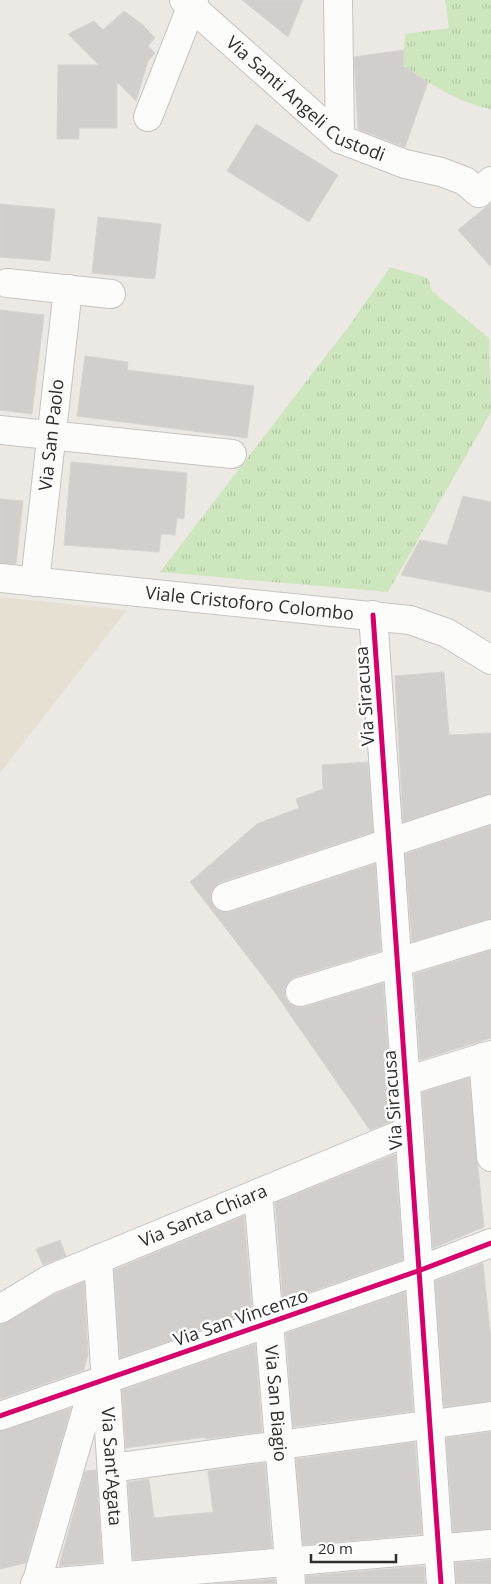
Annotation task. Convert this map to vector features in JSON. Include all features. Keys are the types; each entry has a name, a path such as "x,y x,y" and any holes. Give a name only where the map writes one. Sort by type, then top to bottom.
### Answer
{"street":[{"path":"338,0 340,139"},
{"path":"148,117 190,3"},
{"name":"Via Santi Angeli Custodi","path":"190,3 340,139 405,164 441,172 464,181 479,193 491,181"},
{"path":"7,283 111,294"},
{"name":"Via San Paolo","path":"35,582 68,289"},
{"path":"0,430 232,454"},
{"name":"Viale Cristoforo Colombo","path":"0,578 410,620 447,633 491,660"},
{"name":"Via Siracusa","path":"373,615 441,1584"},
{"path":"226,897 491,809"},
{"path":"300,992 491,934"},
{"path":"406,1081 487,1056 491,1157"},
{"name":"Via Santa Chiara","path":"0,1309 48,1280 409,1131"},
{"name":"Via San Biagio","path":"258,1193 290,1573"},
{"name":"Via San Vincenzo","path":"0,1416 418,1271 491,1243"},
{"name":"Via Sant'Agata","path":"98,1259 119,1580"},
{"path":"106,1379 89,1402 36,1584 290,1573 438,1549 491,1544"},
{"path":"112,1468 491,1416"}],"shaded area":[{"path":"0,597 127,610 0,773"}],"green space":[{"path":"445,0 491,0 491,109 467,102 434,86 403,65 405,34 449,28"},
{"path":"390,267 428,278 432,291 489,338 491,412 388,592 160,572 352,322"}],"building":[{"path":"242,0 303,0 288,37"},
{"path":"124,11 143,25 155,38 148,46 155,53 148,61 136,101 117,82 117,128 79,128 79,139 57,139 58,65 99,65 68,34 94,21 103,30"},
{"path":"404,50 403,66 428,82 405,147 358,129 354,57"},
{"path":"256,124 338,175 309,222 227,171"},
{"path":"491,203 491,267 458,230"},
{"path":"0,204 55,209 50,261 0,257"},
{"path":"98,217 161,224 155,279 92,273"},
{"path":"0,310 44,315 32,414 0,410"},
{"path":"85,356 128,362 127,370 254,386 247,438 77,416"},
{"path":"71,462 187,473 184,519 177,518 175,535 161,534 159,552 64,545"},
{"path":"463,496 491,502 491,592 401,575 420,540 447,545"},
{"path":"0,499 23,501 16,564 0,563"},
{"path":"444,672 449,735 491,733 491,794 403,822 395,676"},
{"path":"368,762 373,832 221,882 214,887 211,901 215,908 222,912 230,912 375,864 381,951 295,977 288,982 285,989 285,997 289,1003 296,1007 304,1007 383,983 393,1121 370,1130 271,987 190,882 257,824 299,808 296,799 323,789 322,765"},
{"path":"491,825 491,919 412,942 405,854"},
{"path":"491,950 491,1038 420,1060 414,974"},
{"path":"469,1078 484,1227 433,1248 422,1092"},
{"path":"395,1154 403,1260 283,1301 275,1203"},
{"path":"244,1216 252,1312 120,1358 114,1270"},
{"path":"60,1240 66,1256 43,1265 36,1249"},
{"path":"483,1263 491,1340 491,1401 444,1407 435,1281"},
{"path":"84,1282 88,1354 84,1370 0,1399 0,1325 55,1294"},
{"path":"405,1292 413,1411 293,1427 286,1333"},
{"path":"255,1344 262,1432 205,1439 205,1437 126,1448 122,1390"},
{"path":"71,1408 26,1563 0,1569 0,1431"},
{"path":"491,1432 491,1529 453,1532 446,1438"},
{"path":"415,1442 422,1534 303,1545 296,1459"},
{"path":"265,1463 272,1548 133,1560 128,1482 149,1479 154,1518 213,1512 208,1471"},
{"path":"96,1470 102,1562 59,1566 85,1471"},
{"path":"491,1560 491,1584 456,1584 455,1563"},
{"path":"424,1566 425,1584 306,1584 306,1576"},
{"path":"275,1579 275,1584 214,1584"}],"cycle path":[{"path":"373,615 441,1584"},
{"path":"0,1416 418,1271 491,1243"}]}
